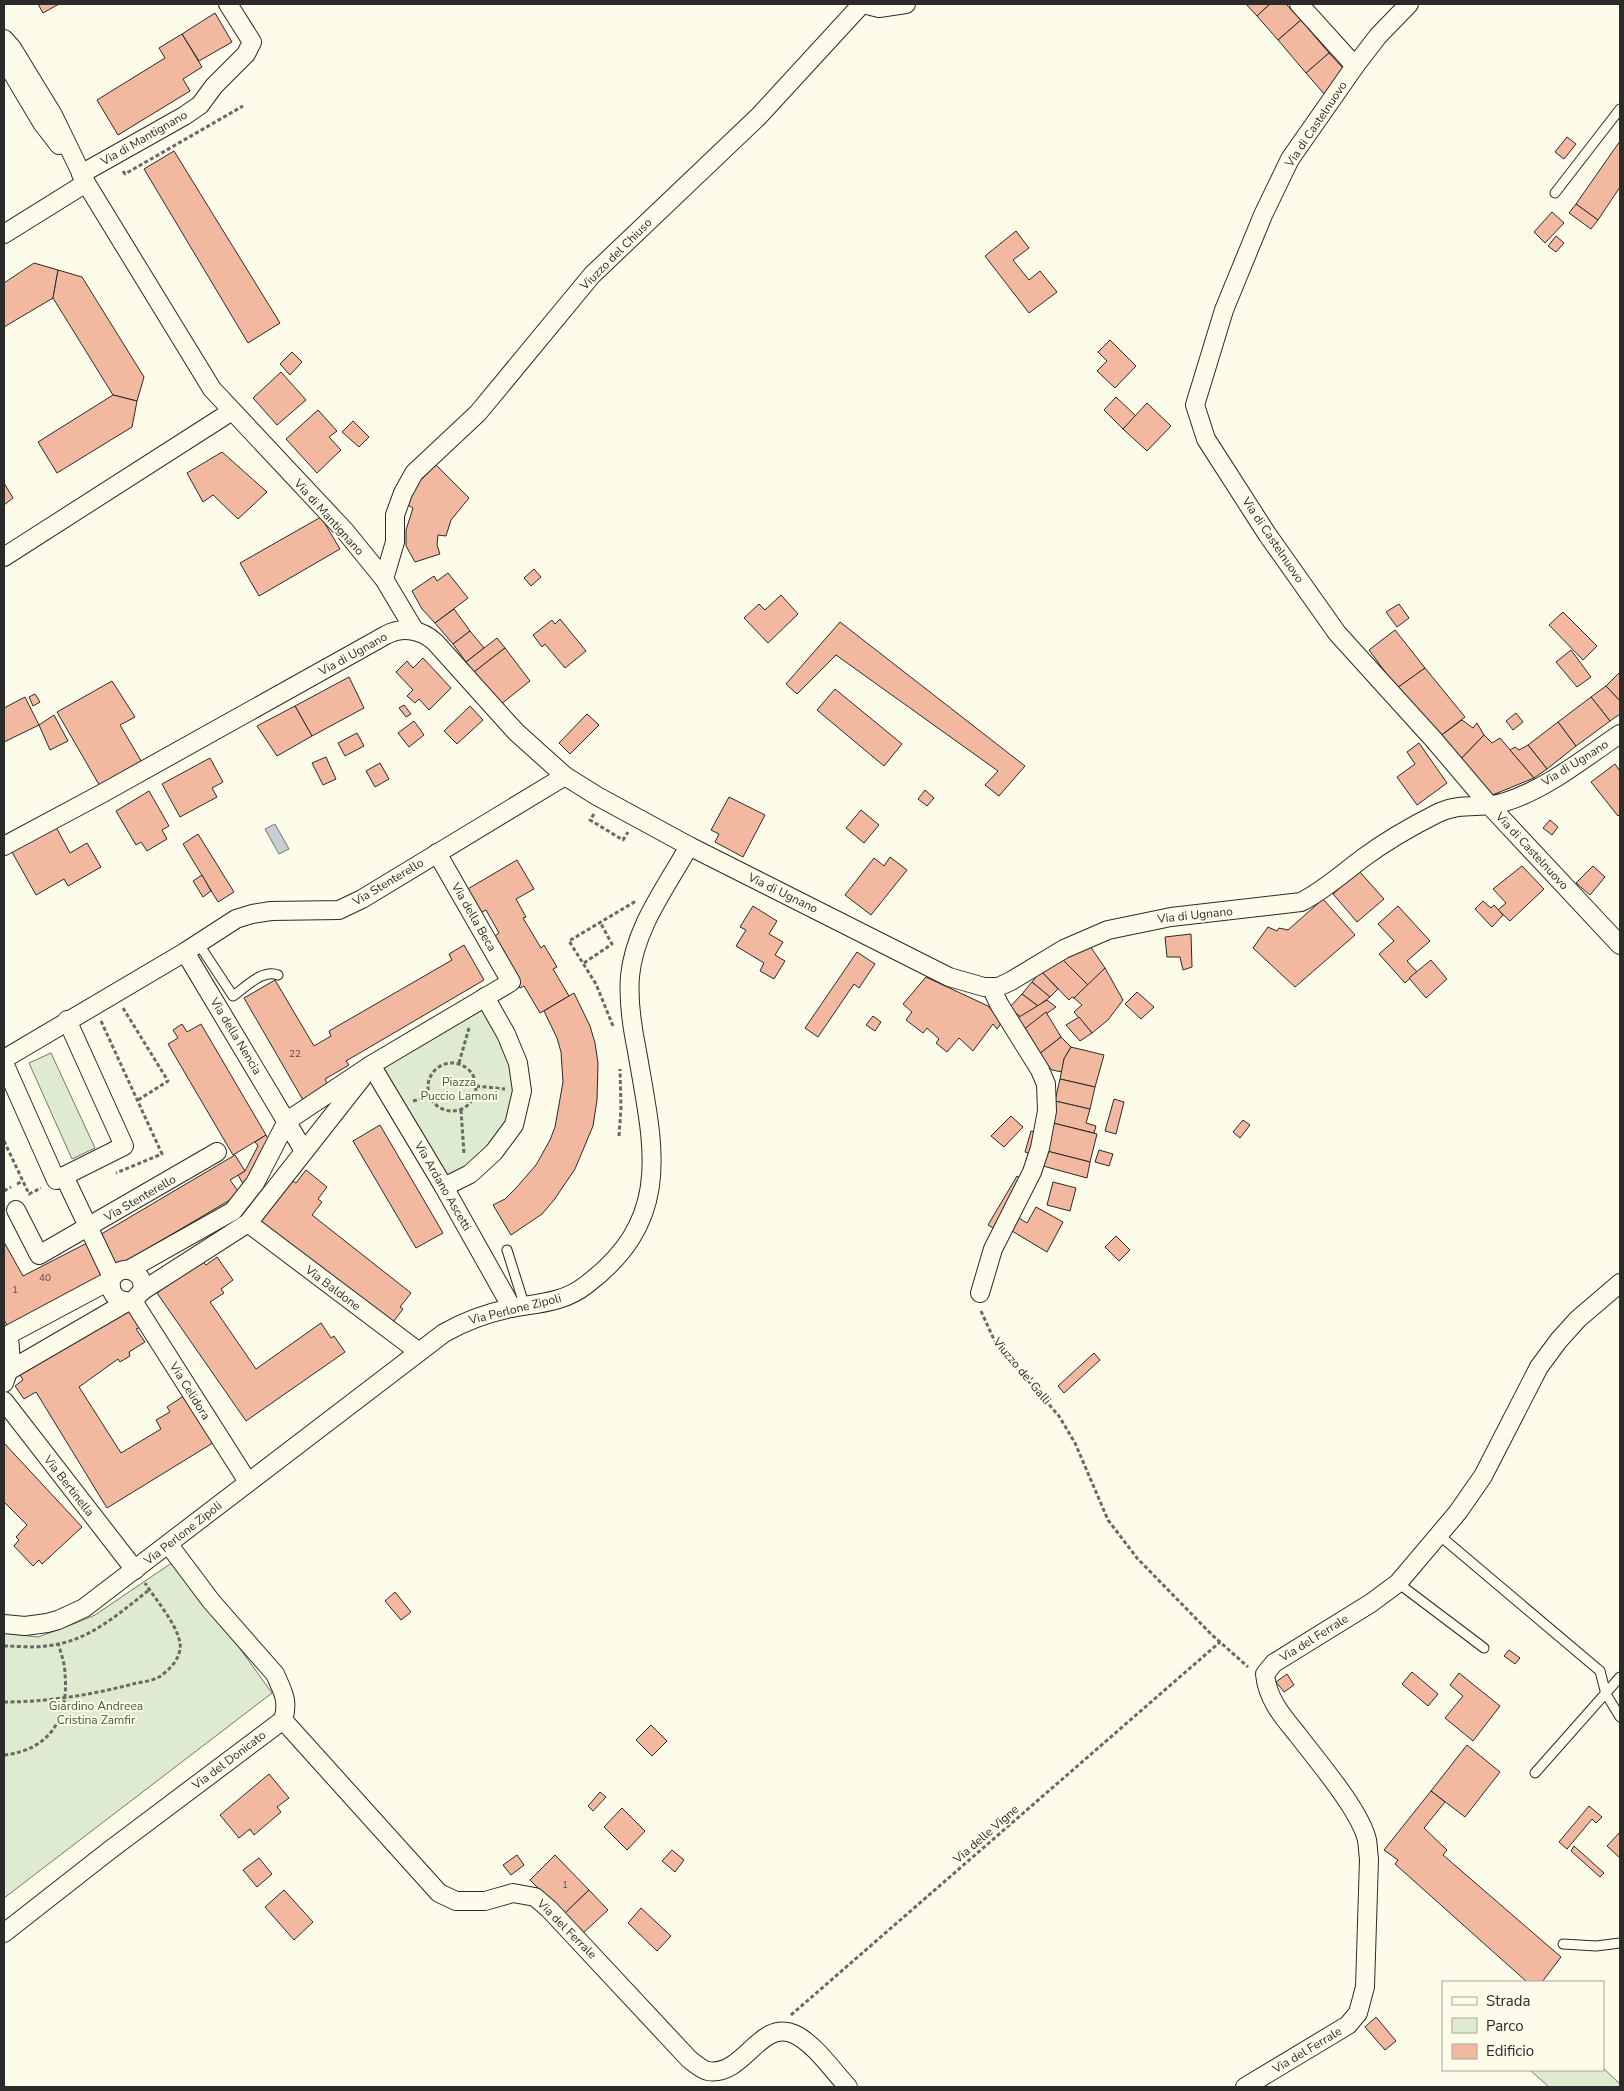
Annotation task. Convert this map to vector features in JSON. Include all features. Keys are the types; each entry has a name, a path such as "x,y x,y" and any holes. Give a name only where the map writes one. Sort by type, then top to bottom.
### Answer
{"street":[{"name":"Via di Mantignano","path":"4,234 84,178 184,116 200,104 214,86 246,54 252,42 228,4"},
{"name":"Viuzzo del Chiuso","path":"384,579 395,542 395,515 403,493 414,473 478,413 592,275 759,116 862,4 879,8 906,4"},
{"path":"1299,4 1355,66"},
{"name":"Via di Castelnuovo","path":"1409,4 1378,36 1290,159 1267,207 1224,310 1195,405 1206,439 1267,534 1337,633 1428,733 1490,806 1620,945"},
{"name":"Via di Mantignano","path":"4,39 12,48 53,115 84,178 212,389 345,531 384,579 415,631"},
{"name":"Via di Mantignano","path":"4,59 42,123 84,178"},
{"path":"4,557 232,411"},
{"name":"Via di Ugnano","path":"4,846 111,789 386,635 399,631 415,631 426,635 435,642 516,732 565,776 597,796 689,846 950,977 976,985 991,987 1004,985 1064,949 1108,930 1170,917 1301,902 1314,895 1370,853 1440,812 1470,804 1490,806 1514,799 1530,791 1620,734"},
{"name":"Via Stenterello","path":"4,1059 70,1027 236,919 271,911 339,910 362,899 565,776"},
{"name":"Via Perlone Zipoli","path":"4,1624 25,1626 58,1620 84,1608 140,1576 169,1545 248,1482 419,1352 462,1322 518,1307 553,1302 565,1298 585,1286 607,1267 622,1250 633,1233 649,1199 652,1180 650,1125 634,1036 630,1001 630,977 635,950 641,932 689,846"},
{"name":"Via della Beca","path":"437,853 511,982 480,1000"},
{"name":"Via della Nencia","path":"192,948 304,1151"},
{"path":"980,1293 993,1250 1032,1172 1040,1148 1047,1111 1046,1084 1040,1070 999,1004 991,987"},
{"path":"130,1270 233,1211 255,1183 287,1121 371,1065 480,1000 506,1034 518,1062 522,1091 514,1125 494,1152 470,1174 444,1187"},
{"path":"60,1178 124,1146 70,1027"},
{"name":"Via Stenterello","path":"4,1063 60,1178 89,1228 112,1279"},
{"path":"7,1376 134,1298 248,1223 371,1065"},
{"name":"Via Ardano Ascetti","path":"371,1065 518,1307"},
{"name":"Via Stenterello","path":"16,1210 40,1255 217,1152"},
{"name":"Via Baldone","path":"248,1223 419,1352"},
{"path":"7,1376 12,1352 6,1336 112,1279 121,1270 136,1272 142,1279 134,1298"},
{"path":"112,1279 110,1286 117,1299 134,1298"},
{"name":"Via del Ferrale","path":"1245,2087 1348,2025 1358,2013 1365,1987 1369,1859 1366,1839 1359,1821 1330,1777 1278,1711 1266,1688 1266,1674 1274,1663 1371,1603 1398,1583 1458,1512 1483,1476 1539,1367 1559,1340 1578,1319 1620,1283"},
{"name":"Via Celidora","path":"134,1298 248,1482"},
{"name":"Via Bertinella","path":"4,1401 140,1576"},
{"path":"169,1545 211,1602 275,1674 287,1707 283,1720"},
{"name":"Via del Ferrale","path":"283,1720 439,1893 456,1901 485,1901 513,1893 535,1897 549,1909 689,2059 707,2072 720,2071 735,2065 764,2038 781,2030 795,2034 811,2046 848,2087"},
{"name":"Via del Donicato","path":"4,1933 110,1850 283,1720"}],"lane":[{"path":"1556,192 1620,109"},
{"path":"192,948 233,996 261,976 272,973 278,975"},
{"path":"507,1250 518,1307"},
{"path":"1439,1535 1600,1670 1606,1694 1620,1716"},
{"path":"1398,1583 1484,1648"},
{"path":"1535,1773 1620,1677"},
{"path":"1563,1944 1596,1946 1620,1943"}],"path":[{"path":"119,164 125,174 243,106"},
{"path":"588,808 595,812 590,820 623,840 628,832 636,836"},
{"path":"615,1033 596,984 569,941 640,898"},
{"path":"584,963 612,944 600,922"},
{"path":"459,1064 480,1000"},
{"path":"115,1010 122,1006 168,1082 138,1100"},
{"path":"70,1027 108,1015"},
{"path":"619,1060 622,1108 619,1136"},
{"path":"451,1062 467,1067 472,1074 476,1086 471,1102 461,1110 444,1110 434,1104 429,1097 427,1089 428,1080 435,1069 451,1062"},
{"path":"476,1086 522,1091"},
{"path":"461,1110 464,1177"},
{"path":"4,1141 29,1194 60,1178"},
{"path":"17,1184 23,1181"},
{"path":"4,1191 11,1187"},
{"name":"Viuzzo de' Galli","path":"980,1293 980,1309 996,1344 1059,1416 1075,1443 1108,1520 1136,1558 1220,1642 1250,1668 1266,1674"},
{"path":"4,1702 37,1702 111,1690 158,1678 171,1667 178,1657 180,1643 172,1623 140,1576"},
{"name":"Via delle Vigne","path":"786,2019 1220,1642"},
{"path":"4,1755 33,1748 46,1740 57,1723 64,1698 65,1673 58,1643"}],"green space":[{"name":"Piazza Puccio Lamoni","path":"485,1008 513,1070 516,1090 511,1117 482,1156 448,1180 382,1069"},
{"path":"51,1053 95,1148 72,1159 29,1063"},
{"name":"Giardino Andreea Cristina Zamfir","path":"176,1560 272,1693 4,1898 4,1633 38,1637 95,1615"},
{"path":"1604,2069 1620,2084 1620,2087 1549,2087 1531,2071 1604,2071"}],"shaded area":[{"path":"275,824 289,849 279,854 265,829"}],"building":[{"path":"38,4 59,4 43,13"},
{"path":"1246,4 1270,4 1257,16"},
{"path":"1270,4 1286,4 1301,20 1278,40 1257,16"},
{"path":"215,13 232,42 199,61 182,34"},
{"path":"1301,20 1329,53 1306,73 1278,40"},
{"path":"182,34 202,67 183,79 190,91 118,135 97,100 165,58 159,48"},
{"path":"1329,53 1343,68 1326,96 1306,73"},
{"path":"1567,137 1576,144 1564,159 1555,152"},
{"path":"1620,141 1620,187 1598,220 1576,204"},
{"path":"174,151 280,323 248,343 144,169"},
{"path":"1576,204 1598,220 1591,229 1569,213"},
{"path":"1552,212 1564,223 1545,243 1534,232"},
{"path":"1016,231 1029,248 1013,260 1029,280 1040,271 1057,292 1029,313 985,256"},
{"path":"1556,236 1564,243 1556,252 1548,246"},
{"path":"34,263 58,270 53,298 4,327 4,283"},
{"path":"58,270 82,277 144,377 137,401 113,395 53,298"},
{"path":"1110,340 1136,366 1115,388 1097,371 1107,361 1098,352"},
{"path":"292,352 302,362 290,375 280,364"},
{"path":"281,372 306,400 277,425 253,398"},
{"path":"113,395 137,401 132,427 57,473 38,442"},
{"path":"1116,397 1136,416 1123,429 1104,410"},
{"path":"1147,403 1171,426 1147,451 1123,429"},
{"path":"318,410 337,431 329,437 341,450 317,473 286,439"},
{"path":"353,421 369,437 359,447 342,432"},
{"path":"222,452 267,492 238,519 213,495 203,502 187,473"},
{"path":"436,465 469,498 451,520 446,536 438,535 437,545 440,554 415,562 406,546 406,530 413,508 406,504 419,482"},
{"path":"4,483 13,498 4,505"},
{"path":"321,517 340,549 259,596 240,563"},
{"path":"534,569 541,577 531,586 524,578"},
{"path":"448,573 468,598 435,623 422,609 412,591 434,576 437,581"},
{"path":"781,595 798,614 768,643 744,618 759,604 765,610"},
{"path":"1399,604 1409,618 1397,627 1386,612"},
{"path":"454,609 470,631 453,644 435,623"},
{"path":"1563,612 1597,646 1583,660 1549,625"},
{"path":"560,619 586,651 565,668 545,644 542,647 533,635 552,620 555,624"},
{"path":"840,622 1025,766 999,796 985,785 998,771 836,655 797,694 786,684"},
{"path":"1395,630 1425,668 1397,688 1369,650"},
{"path":"470,631 484,648 466,662 453,644"},
{"path":"497,638 505,648 474,672 466,662"},
{"path":"505,648 530,681 500,705 474,672"},
{"path":"1571,650 1591,677 1577,687 1556,662"},
{"path":"423,658 451,688 429,710 419,699 415,703 407,696 413,690 396,672 407,661 413,668"},
{"path":"1425,668 1465,717 1439,737 1397,688"},
{"path":"1620,672 1620,701 1606,686"},
{"path":"349,677 364,708 312,736 295,706"},
{"path":"112,681 135,717 120,725 143,764 101,788 57,712"},
{"path":"1606,686 1620,701 1620,714 1610,721 1591,697"},
{"path":"835,689 902,744 884,766 817,710"},
{"path":"35,694 40,702 33,706 29,697"},
{"path":"25,697 39,725 4,742 4,708"},
{"path":"1591,697 1610,721 1576,746 1558,722"},
{"path":"404,705 411,714 406,717 399,708"},
{"path":"295,706 312,736 277,756 257,726"},
{"path":"470,706 483,720 457,744 444,731"},
{"path":"1516,713 1523,722 1513,730 1506,721"},
{"path":"587,714 599,725 570,754 559,743"},
{"path":"54,715 68,741 50,750 39,725"},
{"path":"1462,720 1473,728 1477,723 1484,735 1459,761 1439,737"},
{"path":"414,721 424,735 409,747 398,733"},
{"path":"1558,722 1576,746 1547,769 1528,745"},
{"path":"357,733 364,746 345,756 338,743"},
{"path":"1484,735 1492,743 1500,738 1534,778 1490,796 1459,761"},
{"path":"1419,743 1447,783 1417,805 1397,777 1415,764 1407,752"},
{"path":"1528,745 1547,769 1534,778 1510,750 1515,747 1519,750"},
{"path":"326,757 336,779 323,785 312,763"},
{"path":"210,758 223,782 212,788 217,797 180,817 162,784"},
{"path":"380,763 389,779 375,787 366,771"},
{"path":"1615,764 1620,771 1620,814 1618,816 1591,782"},
{"path":"925,790 934,798 927,806 918,799"},
{"path":"149,791 169,826 162,830 167,839 147,851 141,842 136,845 116,811"},
{"path":"729,797 765,815 743,857 715,842 719,834 711,830"},
{"path":"861,810 879,825 864,843 846,828"},
{"path":"1550,820 1558,827 1552,835 1543,828"},
{"path":"56,827 70,853 87,843 101,867 68,886 64,879 36,895 12,852"},
{"path":"198,834 234,892 218,902 183,844"},
{"path":"890,857 907,870 871,915 845,895 874,858 884,866"},
{"path":"517,860 534,889 516,899 526,917 523,918 541,948 544,945 557,967 553,969 569,996 540,1013 524,986 520,988 508,966 511,964 495,936 499,933 486,910 480,913 466,890"},
{"path":"1522,866 1544,889 1510,921 1498,910 1506,903 1493,889"},
{"path":"1593,866 1605,877 1590,895 1576,883"},
{"path":"1359,871 1384,899 1357,922 1333,894"},
{"path":"202,875 211,891 203,897 193,881"},
{"path":"1323,899 1355,935 1295,987 1253,948 1268,927 1277,931 1279,928 1288,930"},
{"path":"1483,901 1491,908 1494,905 1503,915 1492,927 1475,909"},
{"path":"753,906 777,921 769,934 783,942 775,955 785,961 774,979 760,971 764,963 736,946 746,930 740,927"},
{"path":"1398,906 1430,941 1407,961 1417,972 1405,983 1379,954 1394,941 1378,924"},
{"path":"1191,934 1192,967 1183,970 1180,957 1167,957 1165,937"},
{"path":"464,945 484,980 346,1061 349,1065 325,1079 328,1085 303,1100 244,998 275,980 314,1046 331,1036 329,1031 452,960 449,954"},
{"path":"1090,946 1105,968 1088,985 1061,958"},
{"path":"857,952 875,964 859,988 854,984 818,1037 805,1028"},
{"path":"1061,958 1088,985 1074,998 1072,997 1069,1000 1041,971"},
{"path":"1431,960 1447,979 1426,998 1409,978"},
{"path":"1105,968 1123,1000 1108,1020 1092,1033 1074,1012 1082,1005 1074,998"},
{"path":"1041,971 1058,989 1050,997 1032,982"},
{"path":"926,977 988,1006 1002,1022 997,1029 993,1024 973,1051 959,1038 947,1052 936,1043 939,1039 927,1028 923,1033 906,1020 912,1012 903,1004"},
{"path":"1032,982 1050,997 1038,1006 1022,994"},
{"path":"1137,992 1154,1007 1141,1019 1125,1004"},
{"path":"574,993 590,1026 598,1063 597,1100 593,1126 575,1169 554,1200 542,1214 511,1235 493,1205 505,1199 536,1165 555,1127 563,1082 561,1052 557,1038 544,1011"},
{"path":"1022,994 1038,1006 1021,1017 1009,1008"},
{"path":"1047,1000 1056,1007 1023,1030 1016,1019"},
{"path":"1046,1012 1061,1037 1038,1055 1023,1030"},
{"path":"873,1016 881,1022 875,1031 866,1025"},
{"path":"1079,1017 1092,1033 1080,1041 1066,1025"},
{"path":"182,1024 187,1032 201,1024 266,1135 233,1155 168,1044 178,1038 173,1030"},
{"path":"1061,1037 1071,1047 1064,1059 1062,1072 1052,1070 1038,1055"},
{"path":"1071,1047 1104,1055 1095,1087 1060,1079 1064,1059"},
{"path":"1060,1079 1095,1087 1090,1109 1055,1101"},
{"path":"1114,1099 1124,1102 1116,1134 1105,1131"},
{"path":"1055,1101 1090,1109 1086,1123 1096,1126 1094,1133 1053,1123"},
{"path":"1011,1116 1023,1127 1004,1147 991,1136"},
{"path":"1243,1120 1250,1125 1240,1138 1233,1132"},
{"path":"1053,1123 1097,1134 1090,1162 1047,1151"},
{"path":"380,1125 443,1233 416,1248 353,1141"},
{"path":"1031,1131 1038,1133 1032,1154 1025,1152"},
{"path":"266,1135 269,1142 246,1189 238,1175 245,1171 258,1146 255,1142"},
{"path":"1099,1150 1113,1154 1109,1166 1095,1162"},
{"path":"1047,1151 1090,1162 1087,1178 1043,1166"},
{"path":"235,1155 245,1171 230,1180 240,1194 113,1269 98,1236"},
{"path":"306,1170 327,1187 318,1199 322,1202 312,1215 411,1293 400,1307 403,1309 390,1326 258,1223 291,1180 296,1183"},
{"path":"1017,1176 1022,1179 993,1228 988,1225"},
{"path":"1053,1182 1076,1188 1070,1211 1047,1205"},
{"path":"1036,1207 1063,1222 1047,1252 1012,1231 1019,1218 1027,1223"},
{"path":"1116,1236 1130,1250 1119,1261 1105,1247"},
{"path":"4,1242 23,1276 87,1243 102,1275 8,1327 4,1320"},
{"path":"217,1257 233,1280 221,1289 224,1293 210,1302 256,1369 321,1323 331,1338 334,1336 345,1352 246,1421 157,1293 202,1261 206,1265"},
{"path":"128,1308 141,1327 136,1329 145,1342 129,1352 130,1356 120,1362 118,1359 79,1387 121,1453 161,1429 156,1420 170,1412 167,1407 185,1395 216,1441 107,1508 36,1392 24,1399 15,1386 23,1380 20,1375"},
{"path":"1094,1353 1100,1360 1064,1393 1058,1386"},
{"path":"4,1443 82,1527 42,1564 39,1560 33,1566 14,1546 19,1540 16,1537 27,1525 4,1502"},
{"path":"395,1592 411,1612 401,1620 385,1601"},
{"path":"1509,1650 1520,1658 1515,1664 1504,1656"},
{"path":"1412,1672 1438,1694 1428,1706 1402,1684"},
{"path":"1459,1673 1500,1706 1473,1741 1445,1718 1463,1696 1450,1685"},
{"path":"1287,1674 1294,1685 1284,1692 1276,1682"},
{"path":"651,1725 667,1741 652,1756 636,1740"},
{"path":"1467,1745 1500,1772 1465,1817 1431,1791"},
{"path":"269,1774 289,1798 277,1807 281,1812 254,1835 250,1829 239,1838 220,1815"},
{"path":"1431,1791 1445,1802 1424,1828 1447,1850 1443,1855 1561,1957 1543,1981 1526,1981 1395,1864 1398,1860 1384,1850"},
{"path":"600,1792 606,1797 593,1811 588,1806"},
{"path":"1589,1806 1602,1817 1596,1823 1592,1819 1567,1849 1559,1842"},
{"path":"622,1808 645,1831 627,1850 604,1827"},
{"path":"1620,1832 1620,1858 1607,1846"},
{"path":"1574,1846 1604,1873 1600,1877 1571,1851"},
{"path":"672,1850 684,1860 675,1872 662,1861"},
{"path":"517,1855 524,1865 511,1875 503,1865"},
{"path":"555,1855 589,1890 564,1914 530,1880"},
{"path":"259,1858 272,1874 257,1887 243,1870"},
{"path":"284,1890 313,1922 294,1940 265,1907"},
{"path":"589,1890 608,1910 582,1934 564,1914"},
{"path":"641,1908 671,1936 657,1951 628,1923"},
{"path":"1376,2017 1396,2041 1385,2050 1365,2027"}]}
